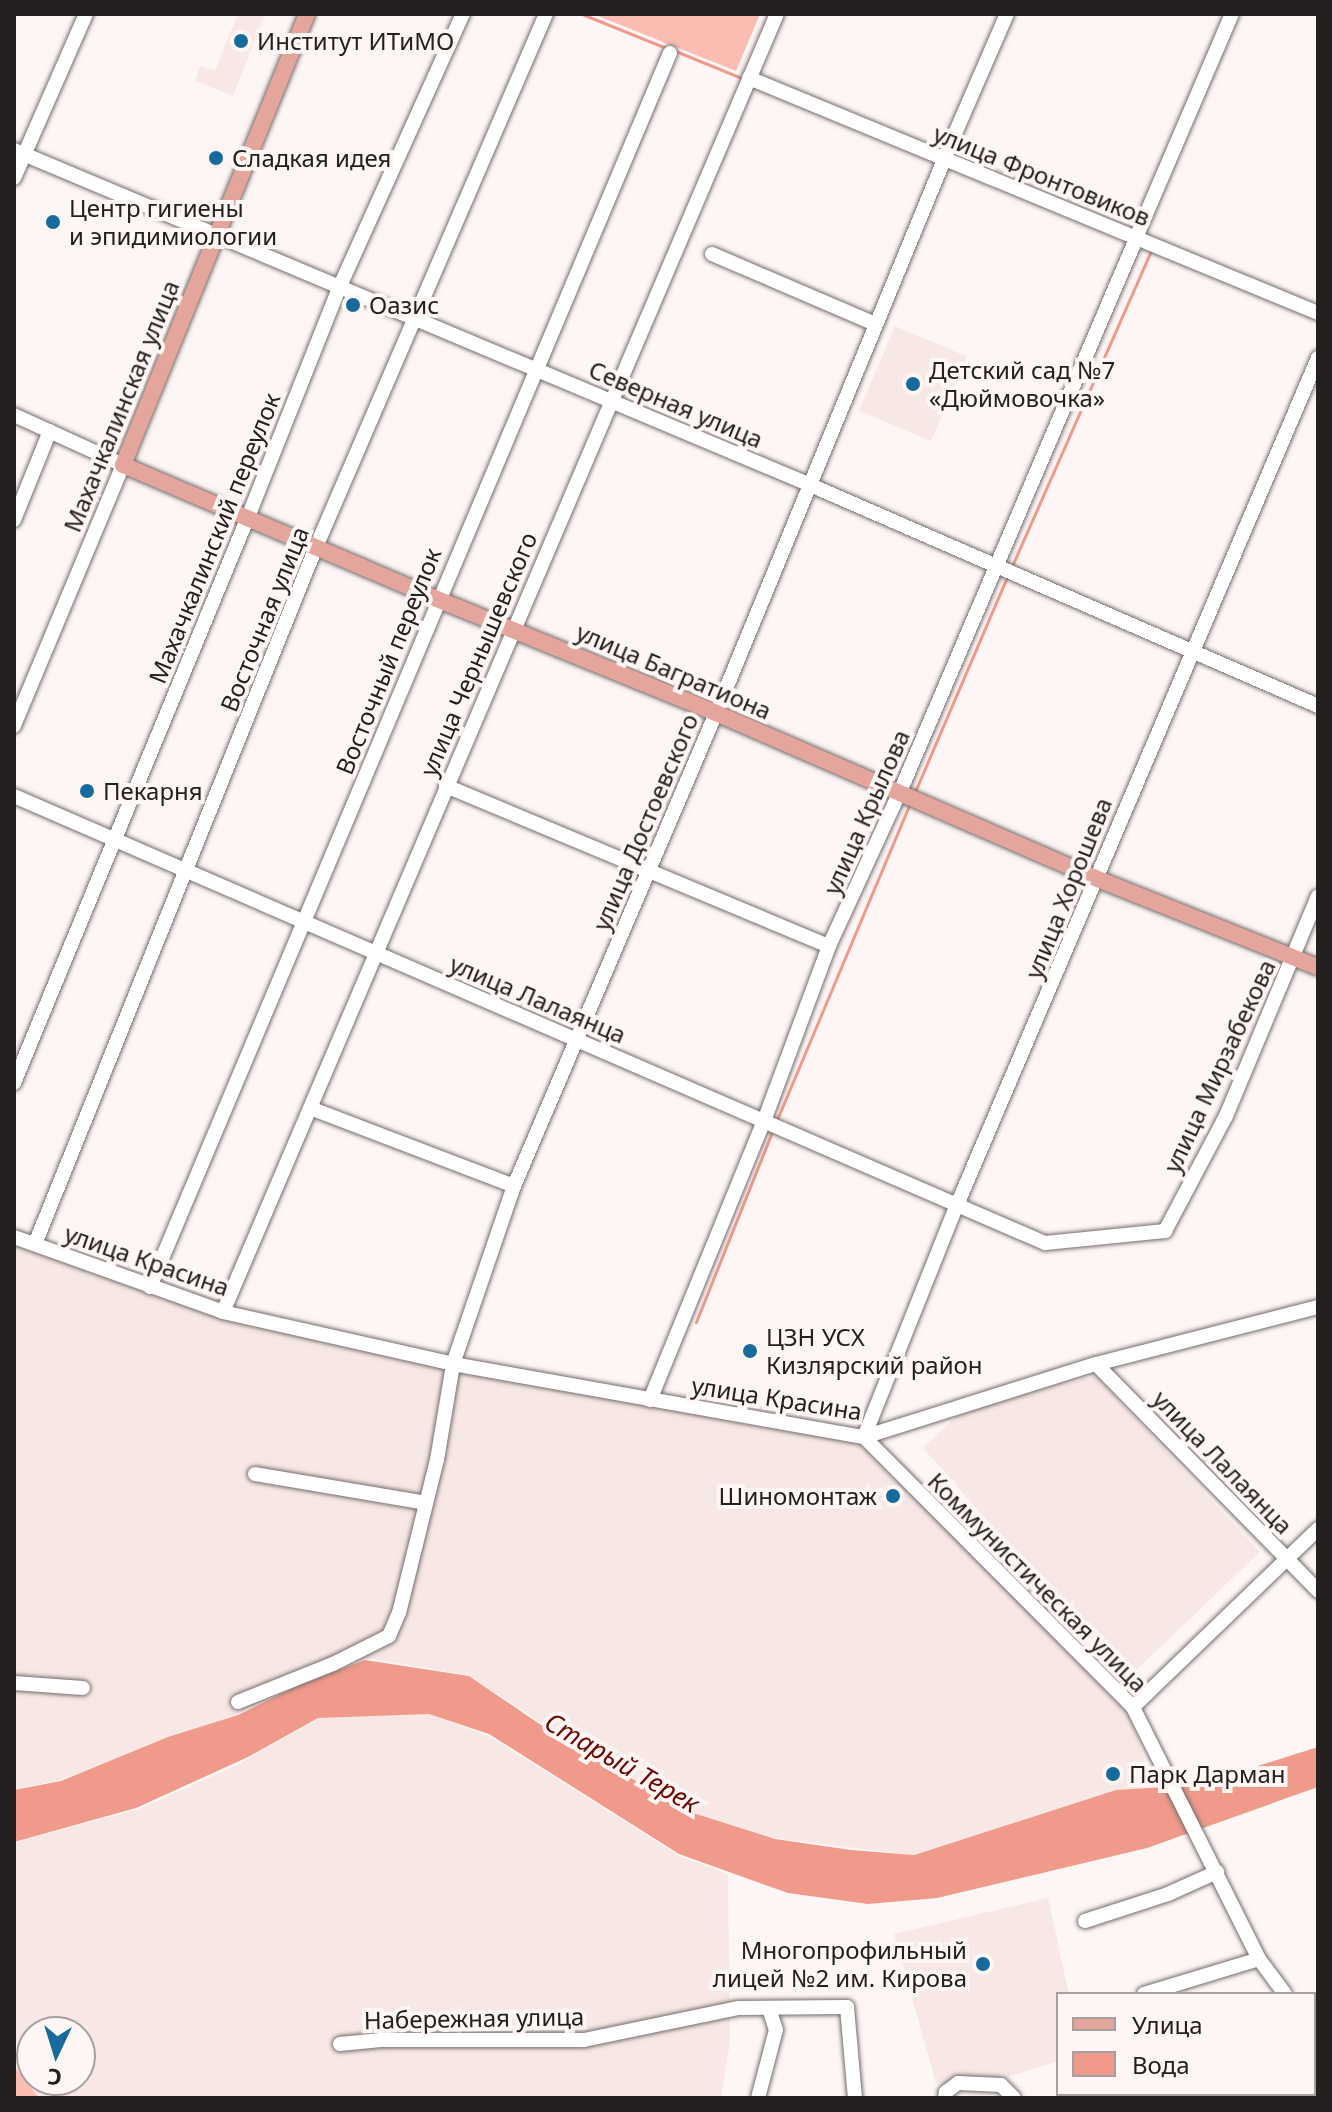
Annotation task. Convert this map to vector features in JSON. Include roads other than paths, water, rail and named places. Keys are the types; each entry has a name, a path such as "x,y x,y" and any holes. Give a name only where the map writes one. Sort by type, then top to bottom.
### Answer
{"main road":[{"name":"Махачкалинская улица","path":"123,465 307,14"},
{"name":"улица Багратиона","path":"123,465 437,599 716,713 1095,878 1318,967"}],"street":[{"path":"14,178 19,152 86,14"},
{"name":"Махачкалинский переулок","path":"14,1083 340,286 463,14"},
{"name":"Восточная улица","path":"35,1244 316,547 546,14"},
{"name":"улица Чернышевского","path":"223,1312 609,400 777,14"},
{"name":"улица Достоевского","path":"453,1364 514,1186 716,713 942,162 1007,14"},
{"name":"улица Крылова","path":"650,1400 764,1121 829,946 899,794 995,563 1232,14"},
{"name":"Восточный переулок","path":"150,1287 437,599 670,53"},
{"name":"улица Фронтовиков","path":"749,78 942,162 1318,313"},
{"name":"Северная улица","path":"19,152 995,563 1191,653 1318,706"},
{"path":"712,254 875,324"},
{"name":"улица Хорошева","path":"864,1437 957,1205 1031,1038 1095,878 1318,358"},
{"name":"улица Багратиона","path":"14,415 123,465"},
{"path":"14,520 50,431"},
{"name":"Махачкалинская улица","path":"14,726 123,465"},
{"path":"446,786 648,873 829,946"},
{"name":"улица Лалаянца","path":"14,796 1045,1243"},
{"name":"улица Мирзабекова","path":"1045,1243 1165,1231 1226,1116 1318,896"},
{"path":"310,1108 514,1186"},
{"name":"улица Красина","path":"14,1237 223,1312 453,1364 864,1437 1096,1364 1318,1307"},
{"path":"238,1702 333,1664 389,1636 399,1613 426,1503 453,1364"},
{"name":"улица Лалаянца","path":"1096,1364 1318,1591"},
{"name":"Коммунистическая улица","path":"864,1437 1133,1707 1217,1872"},
{"path":"255,1474 426,1503"},
{"path":"1133,1707 1318,1529"},
{"path":"14,1683 83,1688"},
{"path":"1085,1921 1168,1894 1217,1872 1259,1959 1284,1992"},
{"path":"1165,1991 1259,1959"},
{"name":"Набережная улица","path":"340,2044 381,2040 584,2040 739,2008 847,2007 855,2098"},
{"path":"758,2098 776,2030 769,2008"},
{"path":"945,2095 958,2083 1001,2085 1014,2098"}],"water":[{"path":"365,1660 469,1676 538,1723 687,1811 775,1839 851,1850 914,1855 1116,1790 1198,1785 1318,1747 1318,1787 1147,1848 937,1898 868,1904 788,1893 679,1854 489,1734 429,1714 318,1718 248,1757 136,1808 14,1842 14,1790 61,1781 168,1737 238,1715 299,1685"}],"waterway":[{"path":"582,14 666,48"},
{"path":"673,50 744,79"},
{"path":"1012,566 1151,251"},
{"path":"914,794 1007,577"},
{"path":"776,1122 909,805"},
{"path":"696,1322 773,1129"}],"place":[{"name":"Институт ИТиМО","path":"241,41"},
{"name":"Сладкая идея","path":"216,158"},
{"name":"Центр гигиены и эпидимиологии","path":"53,222"},
{"name":"Оазис","path":"353,305"},
{"name":"Детский сад №7 «Дюймовочка»","path":"913,384"},
{"name":"Пекарня","path":"87,791"},
{"name":"ЦЗН УСХ Кизлярский район","path":"750,1351"},
{"name":"Шиномонтаж","path":"893,1496"},
{"name":"Парк Дарман","path":"1113,1774"},
{"name":"Многопрофильный лицей №2 им. Кирова","path":"983,1964"}],"water label":[{"name":"Старый Терек","path":"622,1763"}]}
